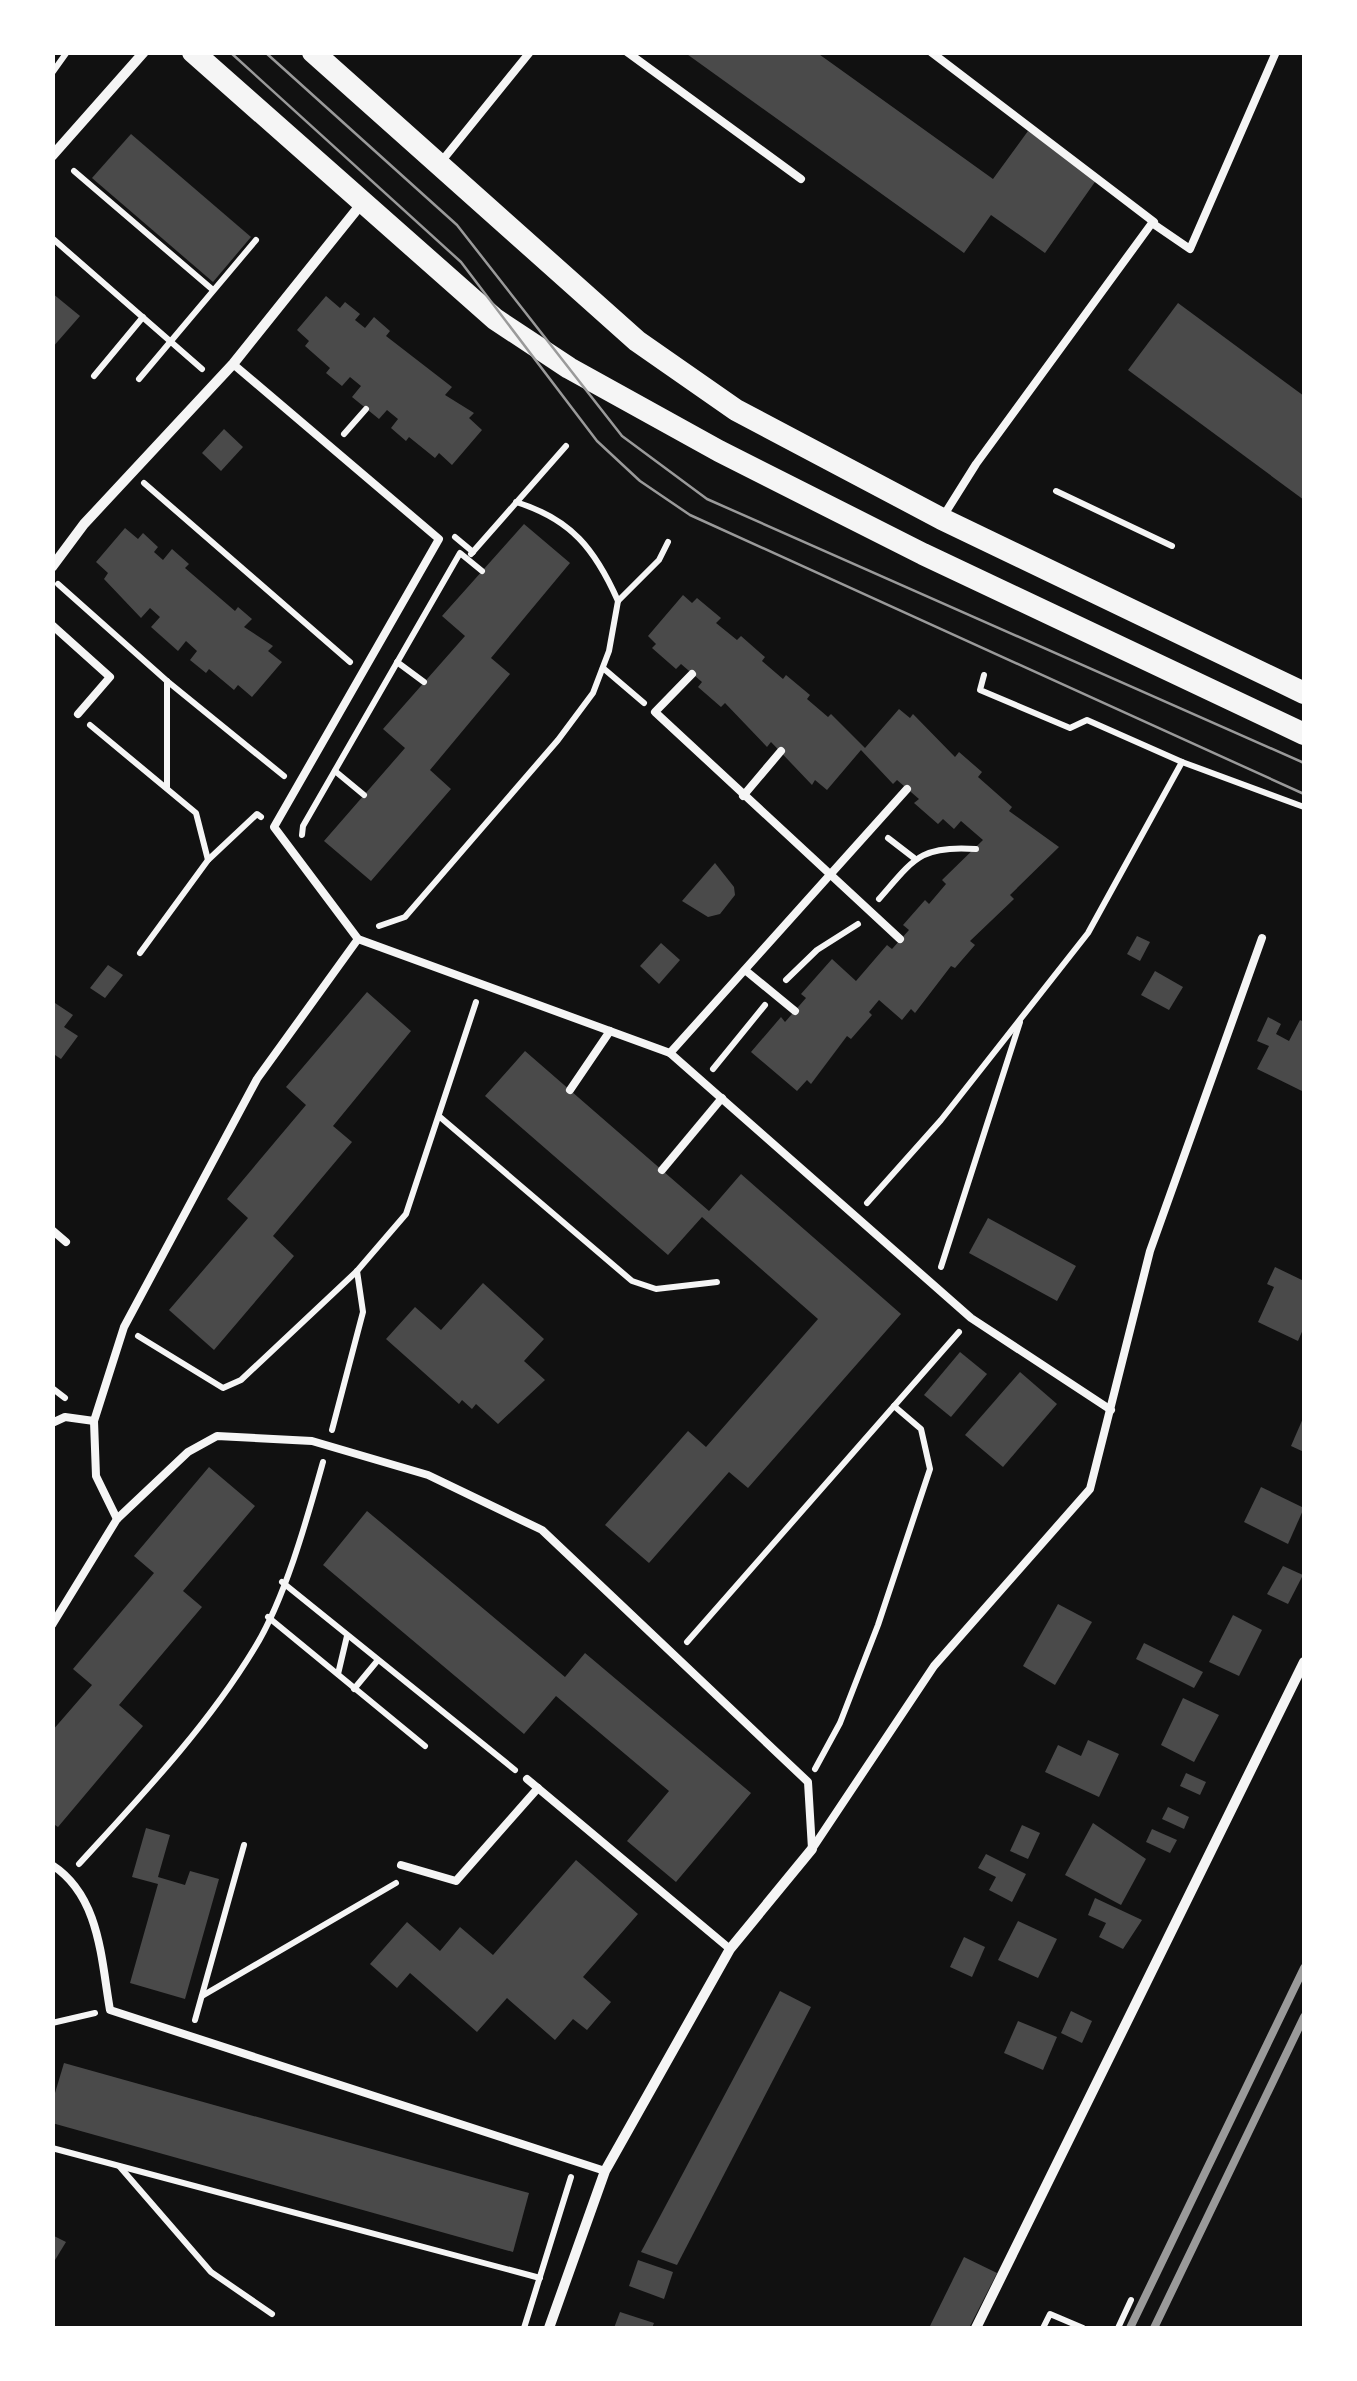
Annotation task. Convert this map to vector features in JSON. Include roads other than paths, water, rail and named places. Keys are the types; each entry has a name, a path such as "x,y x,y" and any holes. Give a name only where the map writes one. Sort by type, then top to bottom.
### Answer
{"main road":[{"path":"193,52 495,319 570,368 923,554 1304,734"},
{"path":"313,52 636,340 736,410 942,519 1304,693"}],"street":[{"path":"52,156 144,52"},
{"path":"52,567 84,524 233,364 362,203"},
{"path":"976,2328 1304,1662"},
{"path":"550,2328 605,2170 730,1949 812,1850"}],"lane":[{"path":"438,166 530,52"},
{"path":"626,52 801,180"},
{"path":"931,52 1190,249"},
{"path":"1190,249 1272,54"},
{"path":"942,519 976,464 1152,223 1190,249"},
{"path":"233,364 439,539 274,827 358,939 670,1054 971,1318 1111,1410"},
{"path":"52,625 110,677 78,714"},
{"path":"692,674 656,712 900,939"},
{"path":"743,796 781,751"},
{"path":"670,1054 908,789"},
{"path":"812,1850 934,1666 1090,1490 1150,1252 1262,938"},
{"path":"117,1519 96,1476 94,1421 124,1327 256,1079 358,939"},
{"path":"745,970 795,1010"},
{"path":"570,1090 610,1032"},
{"path":"662,1170 722,1098"},
{"path":"52,1230 66,1242"},
{"path":"52,1423 65,1416 94,1421"},
{"path":"52,1624 117,1519 188,1452 218,1436 328,1446 428,1475 542,1530 808,1782 812,1850"},
{"path":"528,1780 730,1949"},
{"path":"401,1865 456,1881 538,1788"},
{"path":"52,1865 68,1876 95,1920 110,2010 605,2170"}],"tram line":[{"path":"230,52 461,262 597,441 640,481 690,515 1304,794"},
{"path":"265,52 457,225 622,436 707,499 1304,763"}],"railway":[{"path":"1130,2328 1304,1968"},
{"path":"1154,2328 1304,2017"}]}
